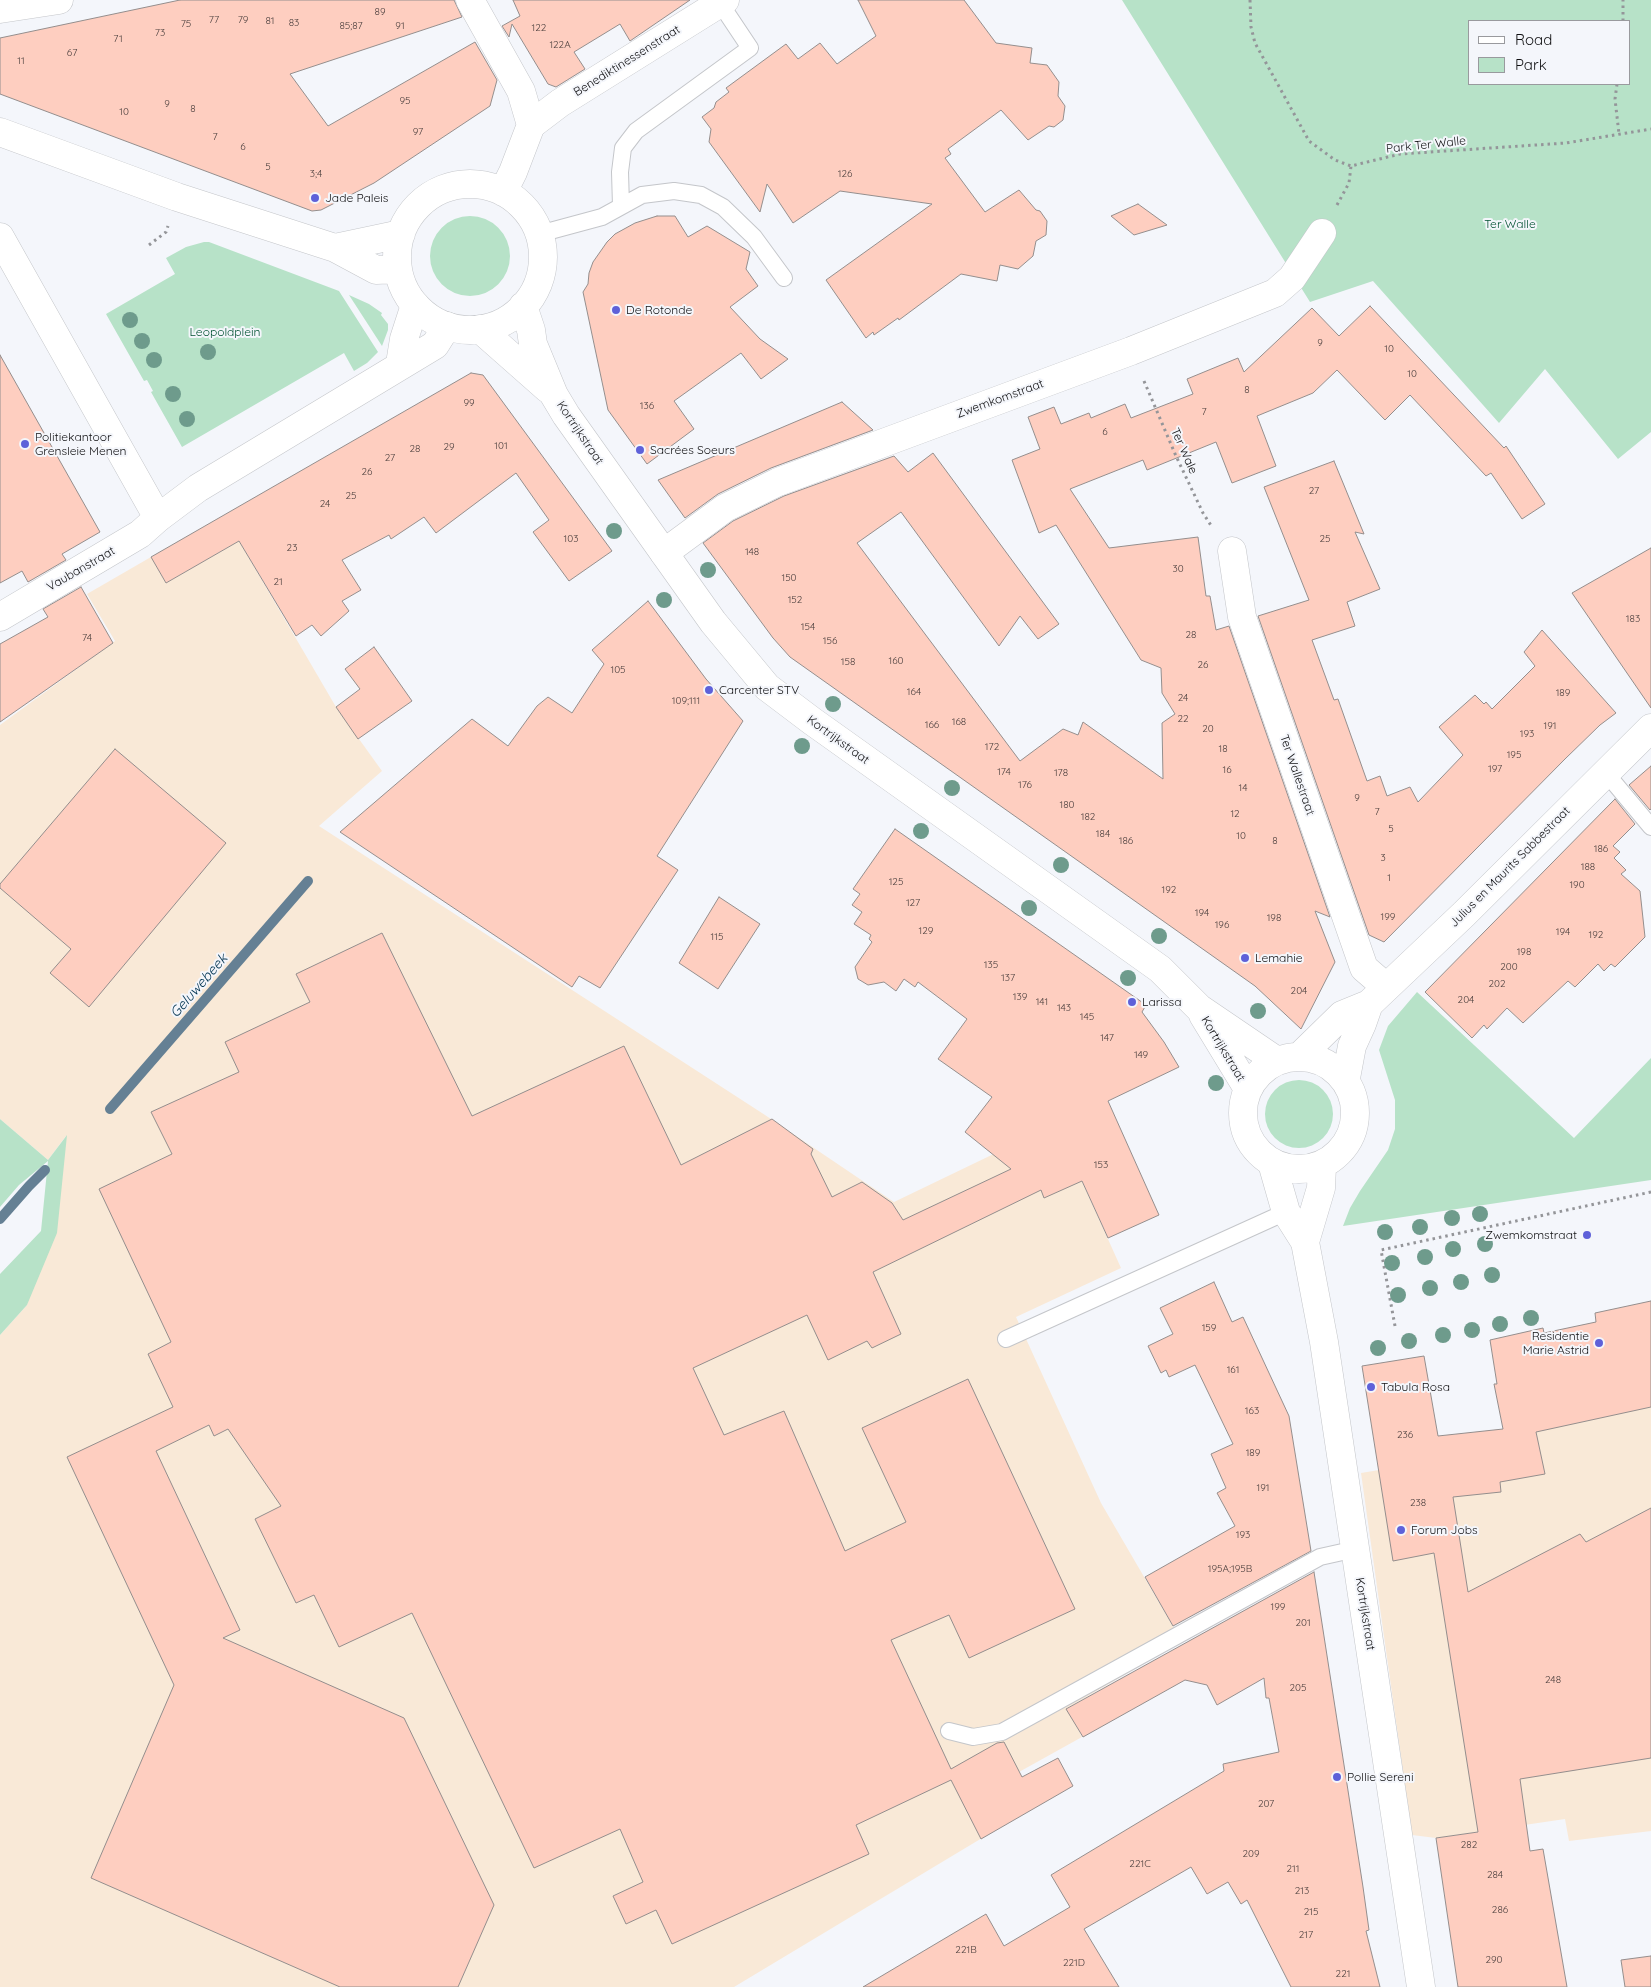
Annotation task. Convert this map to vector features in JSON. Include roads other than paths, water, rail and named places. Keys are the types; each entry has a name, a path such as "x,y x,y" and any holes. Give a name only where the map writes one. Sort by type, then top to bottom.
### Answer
{"street":[{"path":"0,9 59,0"},
{"path":"470,0 521,91 531,125 504,192"},
{"name":"Benediktinessenstraat","path":"531,125 560,103 721,1"},
{"path":"0,132 177,197 336,248 376,270 398,270"},
{"path":"462,184 483,185 504,192 519,202 531,217 539,234 543,253 541,272 534,291 523,306 504,322 480,329 463,329 447,326 429,317 415,305 404,288 398,270 397,252 401,234 410,216 424,200 442,189 462,184"},
{"name":"Zwemkomstraat","path":"664,553 725,508 778,482 1131,351 1276,293 1292,278 1322,233"},
{"path":"336,248 401,234"},
{"path":"0,237 158,518 198,488 400,364 435,345 447,326"},
{"path":"400,364 404,339 415,305"},
{"name":"Kortrijkstraat","path":"523,306 531,330 533,344 554,395 566,415 713,622 767,687 1160,969 1199,1008 1248,1089"},
{"name":"Kortrijkstraat","path":"480,329 554,395"},
{"name":"Vaubanstraat","path":"0,617 140,534 158,518"},
{"name":"Ter Wallestraat","path":"1232,551 1242,617 1364,968 1377,996"},
{"name":"Julius en Maurits Sabbestraat","path":"1288,1058 1342,1015 1377,996 1464,914 1651,728"},
{"name":"Julius en Maurits Sabbestraat","path":"1346,1078 1352,1046 1377,996"},
{"name":"Kortrijkstraat","path":"1199,1008 1288,1058"},
{"path":"1288,1058 1326,1062 1346,1078 1355,1114 1350,1134 1339,1151 1322,1166 1298,1170 1282,1168 1254,1146 1245,1126 1244,1103 1248,1089 1261,1071 1288,1058"},
{"name":"Kortrijkstraat","path":"1272,1162 1286,1212 1305,1242 1324,1342 1421,1987"},
{"name":"Kortrijkstraat","path":"1305,1242 1321,1188 1322,1166"}],"lane":[{"path":"620,206 620,172 623,148 636,131 750,48 721,1"},
{"path":"539,234 602,217 642,194 674,191 701,195 723,206 754,237 784,278"},
{"path":"1606,773 1651,827"},
{"path":"1006,1338 1286,1212"},
{"path":"950,1731 973,1737 1002,1732 1320,1557 1356,1549"}],"waterway":[{"name":"Geluwebeek","path":"110,1109 308,881"},
{"name":"Geluwebeek","path":"0,1219 45,1170"}],"place":[{"name":"Jade Paleis","path":"315,198"},
{"name":"De Rotonde","path":"616,310"},
{"name":"Politiekantoor Grensleie Menen","path":"25,444"},
{"name":"Sacrées Soeurs","path":"640,450"},
{"name":"Carcenter STV","path":"709,690"},
{"name":"Lemahie","path":"1245,958"},
{"name":"Larissa","path":"1132,1002"},
{"name":"Zwemkomstraat","path":"1587,1235"},
{"name":"Residentie Marie Astrid","path":"1599,1343"},
{"name":"Tabula Rosa","path":"1371,1387"},
{"name":"Forum Jobs","path":"1401,1530"},
{"name":"Pollie Sereni","path":"1337,1777"}],"park label":[{"name":"Ter Walle","path":"1510,224"},
{"name":"Leopoldplein","path":"225,332"}]}
